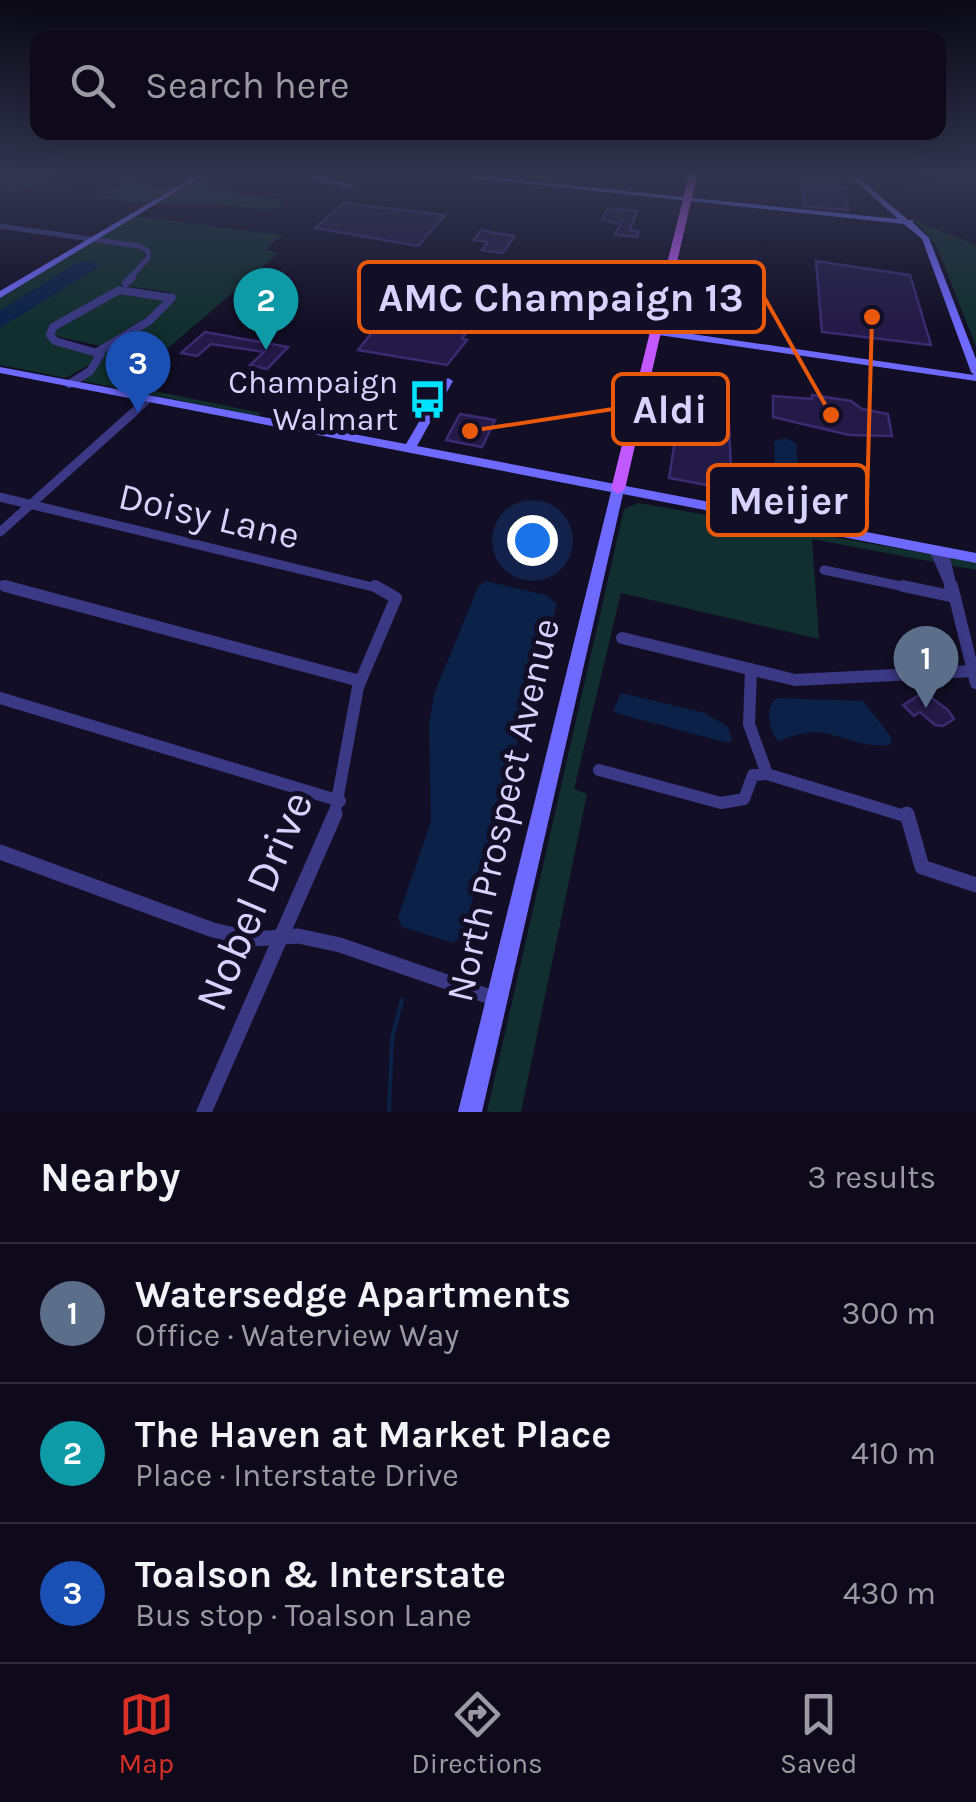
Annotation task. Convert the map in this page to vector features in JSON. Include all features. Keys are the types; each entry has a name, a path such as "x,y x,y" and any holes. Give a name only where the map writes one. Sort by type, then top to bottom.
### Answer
{"main road":[{"path":"0,295 112,227"},
{"name":"North Prospect Avenue","path":"470,1112 680,227"},
{"path":"576,320 976,375 928,244 914,227"},
{"path":"0,370 976,558"},
{"path":"409,450 448,381"}],"street":[{"path":"6,227 132,244 148,251 147,262 124,286 50,331 55,341 99,350 123,332 148,321 172,300 167,294 124,286"},
{"path":"69,384 94,365 100,357 99,350"},
{"path":"0,532 147,400"},
{"name":"Doisy Lane","path":"0,498 386,589 396,602"},
{"path":"622,638 802,680 975,677 955,597 942,579 939,551"},
{"path":"824,570 955,597"},
{"path":"0,584 360,680"},
{"name":"Nobel Drive","path":"204,1112 340,801 360,680 396,602"},
{"path":"752,669 749,724 767,774"},
{"path":"0,698 340,801"},
{"path":"599,770 721,803 744,799 753,774 767,774 906,814 922,866 976,885"},
{"path":"0,852 213,930 252,938 340,945 496,999"}],"green space":[{"path":"117,227 219,227 282,235 266,250 279,253 125,385 261,413 258,416 82,381 103,359 103,350 176,301 169,292 126,286 151,257 150,251 132,245 144,252 145,259 120,287 47,332 53,342 96,352 94,362 66,378 0,365 0,298"},
{"path":"920,227 931,227 976,245 976,347 937,246"},
{"path":"118,291 164,295 166,305 101,346 55,336 55,329"},
{"path":"638,503 976,562 976,570 812,539 819,639 621,593 574,789 587,794 521,1112 487,1112 624,509"}],"water":[{"path":"92,261 99,265 97,268 0,328 0,311 77,262"},
{"path":"785,438 796,443 800,501 795,504 776,495 774,441"},
{"path":"486,581 546,595 557,604 462,936 453,943 402,927 398,918 431,821 429,724 434,694 478,587"},
{"path":"621,693 705,713 728,727 732,740 728,743 619,714 613,711"},
{"path":"777,698 863,701 892,738 890,745 861,743 824,733 796,735 778,742 769,713"}],"building":[{"path":"316,227 435,227 418,246"},
{"path":"619,227 639,231 637,237 615,235"},
{"path":"481,230 515,236 503,253 482,250 488,242 474,240"},
{"path":"816,261 910,275 931,345 822,332"},
{"path":"415,280 499,286 493,295 481,294 472,309 484,311 477,322 472,322 462,339 467,340 447,365 358,350 374,330 361,328 375,311 388,313"},
{"path":"205,332 288,347 267,369 250,365 264,352 211,344 197,356 181,353"},
{"path":"812,395 851,401 862,409 888,414 892,436 849,435 773,417 773,396 812,399"},
{"path":"460,414 495,420 482,447 446,440"},
{"path":"679,416 729,425 731,468 725,467 723,488 669,478"},
{"path":"924,692 954,719 943,726 935,725 920,712 914,716 903,705"}],"waterway":[{"path":"389,1112 392,1039 402,1000"}],"place":[{"name":"Meijer","path":"872,317"},
{"name":"The Haven at Market Place","path":"266,350"},
{"name":"Champaign Walmart","path":"428,400"},
{"name":"Toalson & Interstate","path":"138,413"},
{"name":"AMC Champaign 13","path":"831,415"},
{"name":"Aldi","path":"470,431"},
{"name":"Watersedge Apartments","path":"926,708"}]}
